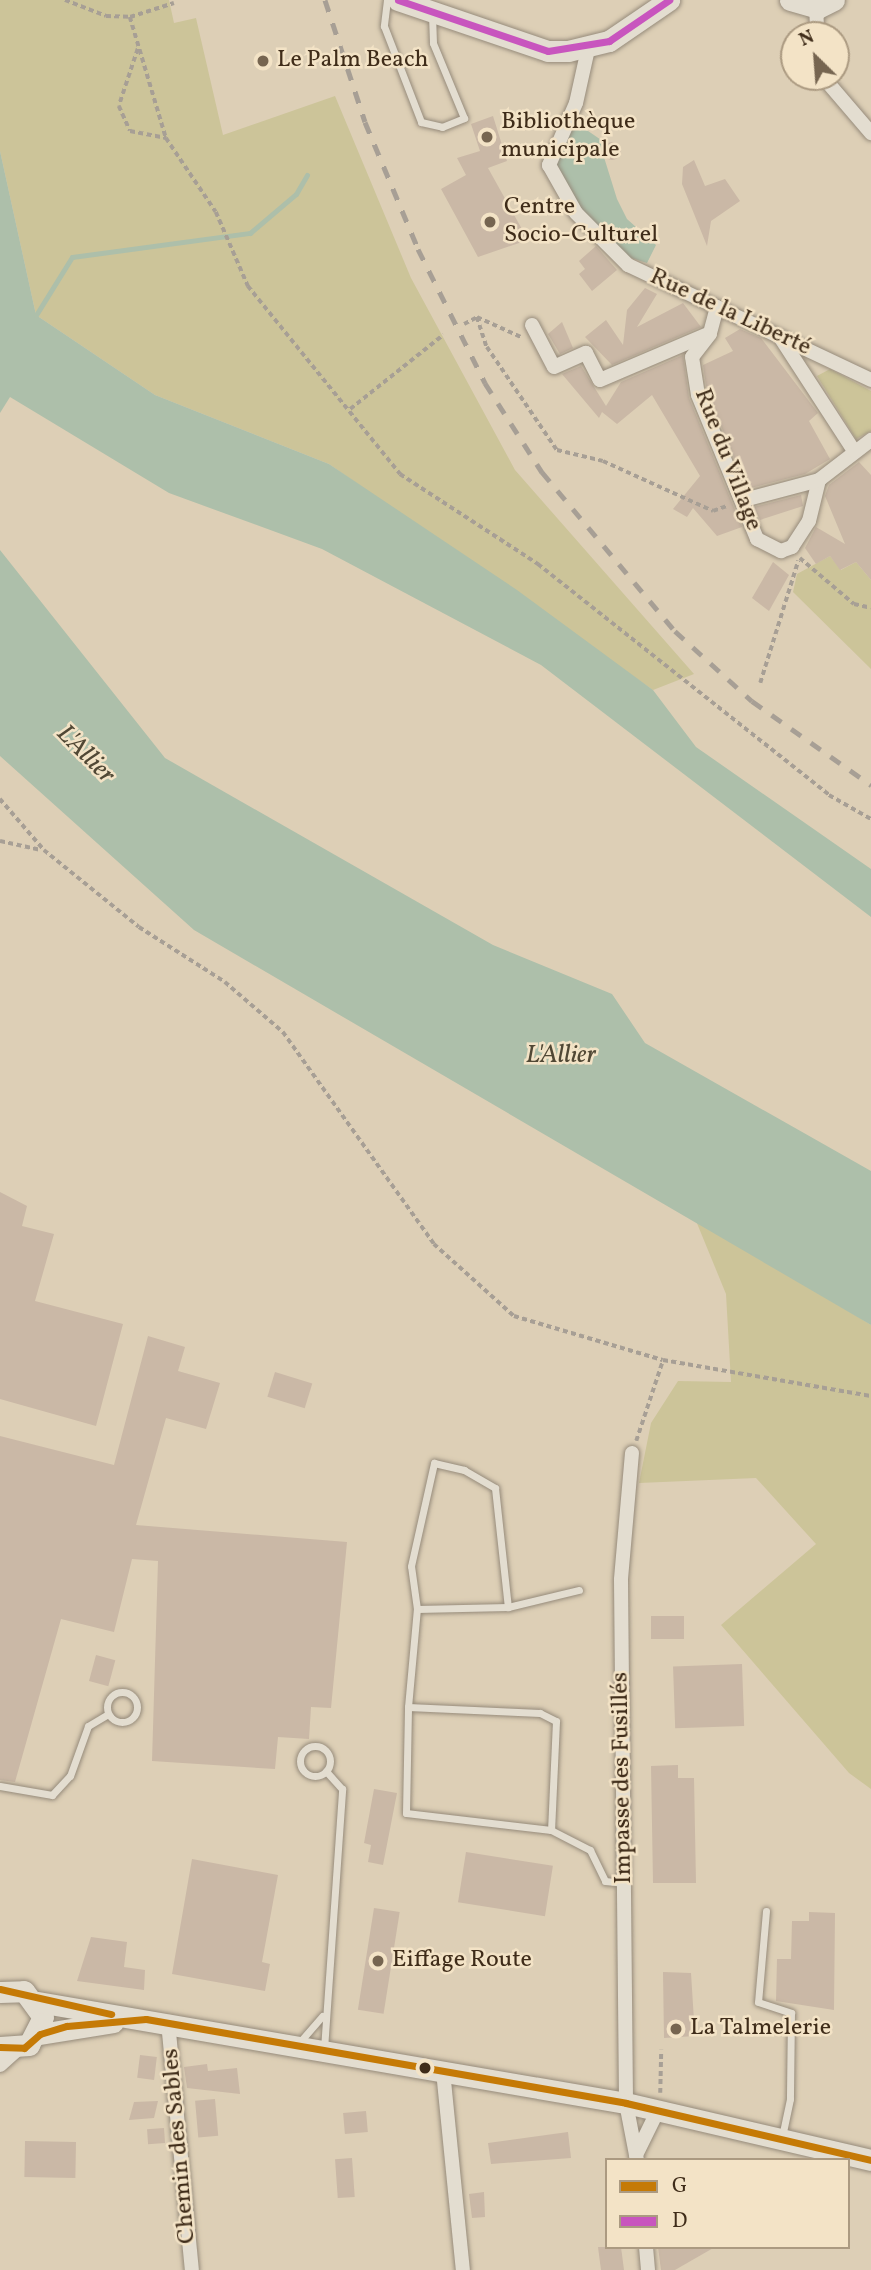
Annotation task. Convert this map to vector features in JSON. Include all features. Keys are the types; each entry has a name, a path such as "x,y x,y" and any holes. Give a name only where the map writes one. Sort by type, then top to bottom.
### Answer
{"main road":[{"path":"398,0 548,51 588,49 633,27 668,0"},
{"path":"790,0 822,3"},
{"path":"2,1990 24,1991 38,2002 168,2022 626,2103 871,2160"},
{"path":"38,2002 40,2034"},
{"path":"9,2048 40,2034 146,2019"}],"street":[{"path":"819,21 822,3"},
{"name":"Rue de la Liberté","path":"588,49 576,103 550,150 549,173 576,213 628,265 871,380"},
{"path":"835,91 871,133"},
{"name":"Rue du Village","path":"717,307 710,334 692,357 698,395 744,500 757,539 781,551 796,552"},
{"path":"532,325 554,367 586,353 600,380 710,334"},
{"path":"779,336 855,451"},
{"path":"744,500 819,480 871,440"},
{"path":"796,552 809,521 819,480"},
{"name":"Impasse des Fusillés","path":"632,1453 621,1580 626,2103 637,2157"},
{"name":"Chemin des Sables","path":"168,2022 192,2270"},
{"path":"0,2065 9,2048"},
{"path":"443,2071 463,2270"},
{"path":"637,2157 658,2110"},
{"path":"646,2249 648,2270"}],"lane":[{"path":"387,0 384,26 421,122 442,127 464,118 433,43 432,11"},
{"path":"508,1607 495,1488 464,1470 434,1463 411,1566 418,1609 408,1707 406,1813 551,1830 590,1850 605,1881 624,1883"},
{"path":"418,1609 508,1607 579,1590"},
{"path":"0,1786 52,1796 70,1776 88,1726 108,1714 116,1693 137,1701 129,1722 108,1714"},
{"path":"408,1707 540,1713 556,1721 551,1830"},
{"path":"324,2050 323,2015 342,1789 326,1771 324,1749 303,1751 305,1773 326,1771"},
{"path":"766,1910 758,2002 790,2013 790,2099 782,2138"},
{"path":"297,2046 323,2015"}],"path":[{"path":"65,0 106,16 130,17 174,3"},
{"path":"130,17 166,138 205,192 248,286 400,474 497,534 829,795 871,819"},
{"path":"139,47 119,106 130,131 166,138"},
{"path":"464,324 477,317"},
{"path":"477,317 545,349"},
{"path":"477,317 487,347 557,450 603,461 713,511 744,500"},
{"path":"350,409 443,335"},
{"path":"760,683 796,552 853,604 871,608"},
{"path":"0,799 44,850 139,927 225,982 283,1032 410,1211 471,1282 514,1317 663,1360 871,1396"},
{"path":"0,841 44,850"},
{"path":"632,1453 663,1360"},
{"path":"658,2110 661,2050"}],"shaded area":[{"path":"0,0 169,0 174,23 196,18 223,135 335,96 411,278 515,470 694,674 653,690 329,464 155,395 36,315 0,151"},
{"path":"830,369 871,391 871,431 856,439 817,376"},
{"path":"830,556 841,570 856,562 871,580 871,669 793,592 797,574"},
{"path":"694,1216 871,1325 871,1789 849,1773 721,1625 816,1544 756,1478 639,1483 651,1423 678,1381 731,1382 726,1294"}],"water":[{"path":"575,122 607,144 603,154 617,199 627,219 656,245 647,263 628,257 589,224 558,174 555,153"},
{"path":"0,151 36,315 155,395 329,464 517,590 653,690 696,747 871,869 871,917 541,665 322,549 169,493 10,397 0,413"},
{"name":"L'Allier","path":"0,550 165,758 493,945 612,994 645,1043 871,1171 871,1325 194,930 0,756"}],"building":[{"name":"Centre Socio-Culturel","path":"493,116 507,161 488,168 528,240 478,257 441,189 466,175 457,158 480,151 471,124"},
{"path":"612,142 618,145 621,151 618,157 612,160 606,157 603,151 606,145"},
{"path":"694,160 705,186 725,179 740,201 711,221 707,246 682,184 683,167"},
{"path":"596,246 617,270 592,291 579,274 585,269 579,261"},
{"path":"645,288 657,294 637,327 683,303 701,327 612,365 585,337 606,320 623,345 627,310"},
{"path":"562,322 573,348 560,354 548,334"},
{"path":"740,329 761,338 818,413 809,421 830,459 805,474 747,489 707,392 703,365 733,351 725,338"},
{"path":"683,355 689,398 742,527 717,536 693,508 687,517 673,509 700,476 652,395 617,424 602,412 599,418 562,374 581,366 606,406 621,382"},
{"path":"859,462 871,475 871,580 856,562 840,570 830,556 816,564 805,548 816,527 845,544 825,496 829,485"},
{"path":"801,495 803,506 760,520 754,507"},
{"path":"773,562 789,575 769,611 752,598"},
{"path":"0,1192 27,1206 22,1226 54,1234 35,1301 123,1324 96,1426 0,1399"},
{"path":"148,1336 185,1347 178,1371 220,1383 206,1429 166,1418 136,1525 347,1542 331,1708 311,1707 309,1739 278,1737 275,1769 152,1761 158,1561 132,1559 114,1632 61,1619 15,1782 0,1780 0,1436 114,1465"},
{"path":"275,1372 312,1383 305,1408 267,1397"},
{"path":"651,1616 684,1616 684,1639 651,1639"},
{"path":"96,1655 115,1660 108,1686 89,1681"},
{"path":"742,1664 744,1726 675,1728 673,1666"},
{"path":"678,1765 678,1778 694,1778 696,1883 653,1883 651,1766"},
{"path":"374,1789 397,1793 383,1865 368,1862 371,1845 364,1843"},
{"path":"466,1852 553,1866 545,1916 458,1902"},
{"path":"192,1859 278,1875 262,1962 270,1964 265,1991 172,1974"},
{"name":"Eiffage Route","path":"374,1908 400,1912 384,2014 358,2010"},
{"path":"809,1912 835,1913 834,2010 776,2001 777,1959 791,1959 792,1921 809,1921"},
{"path":"91,1937 127,1942 124,1967 145,1970 144,1990 77,1981"},
{"path":"663,1972 691,1973 695,2036 664,2038"},
{"path":"140,2055 157,2057 154,2080 137,2078"},
{"path":"207,2064 208,2071 237,2068 240,2094 187,2088 184,2067"},
{"path":"215,2099 218,2136 198,2138 195,2101"},
{"path":"158,2101 154,2118 129,2120 134,2102"},
{"path":"366,2111 368,2132 345,2134 343,2113"},
{"path":"164,2128 165,2143 148,2144 147,2129"},
{"path":"568,2132 571,2158 491,2164 488,2143"},
{"path":"25,2141 76,2142 75,2178 24,2177"},
{"path":"352,2158 355,2197 338,2198 335,2159"},
{"path":"484,2192 485,2217 472,2218 469,2194"},
{"path":"598,2247 621,2249 624,2270 601,2270"},
{"path":"658,2249 712,2249 675,2270 661,2270"}],"waterway":[{"path":"36,315 72,257 250,233 296,194 307,175"}],"railway":[{"path":"325,0 365,122 418,249 485,383 542,472 675,631 752,701 871,785"}],"transit line":[{"name":"D","path":"398,0 548,51 609,41 669,0"},
{"name":"G","path":"0,1989 111,2014"},
{"name":"G","path":"0,2047 24,2048 40,2034 67,2026 146,2019 626,2103 871,2160"}],"place":[{"name":"Le Palm Beach","path":"263,61"},
{"name":"Bibliothèque municipale","path":"487,137"},
{"name":"Centre Socio-Culturel","path":"490,222"},
{"name":"Eiffage Route","path":"378,1961"},
{"name":"La Talmelerie","path":"676,2029"}]}
